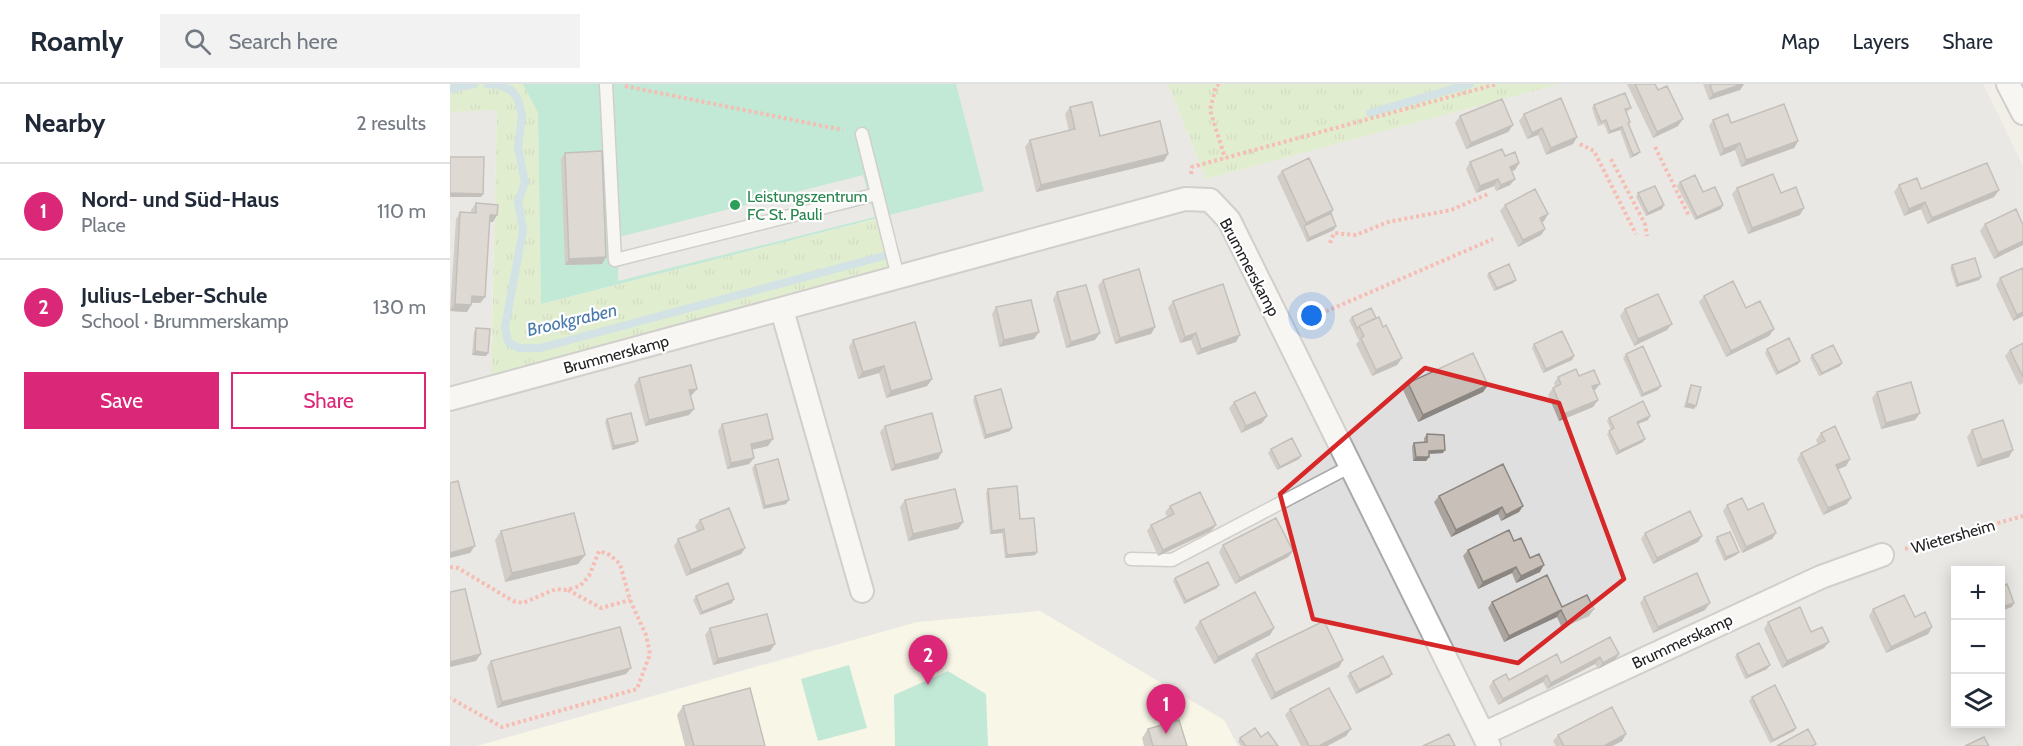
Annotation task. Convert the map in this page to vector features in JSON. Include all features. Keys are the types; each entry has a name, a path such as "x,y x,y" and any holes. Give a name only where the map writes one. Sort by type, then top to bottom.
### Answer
{"street":[{"path":"2008,84 2023,113"},
{"name":"Brummerskamp","path":"450,399 1185,199 1210,200 1229,220 1486,740 1821,577 1882,555"},
{"path":"782,309 862,591"}],"lane":[{"path":"606,84 615,261 877,194"},
{"path":"862,134 898,277"},
{"path":"1131,559 1172,560 1351,466"}],"path":[{"path":"617,84 862,134"},
{"path":"1219,84 1216,86 1210,110 1225,158"},
{"path":"1185,199 1192,167 1497,84"},
{"path":"1580,144 1594,151 1636,234"},
{"path":"1655,147 1689,216"},
{"path":"1611,159 1645,224 1647,236"},
{"path":"1330,243 1334,233 1356,236 1388,222 1451,210 1488,194"},
{"path":"1284,330 1493,239"},
{"name":"Wietersheim","path":"1882,555 2023,516"},
{"path":"450,698 502,727 637,689 650,654 646,635 630,600 620,564 610,555 599,551 589,576 579,586 567,590"},
{"path":"450,567 458,568 513,600 523,603 556,589 567,590 601,608 630,600"}],"highlighted area":[{"path":"1425,368 1559,403 1624,579 1518,663 1313,619 1280,494"}],"shaded area":[{"path":"956,84 1168,84 1206,179 1560,84 1983,84 2023,166 2023,746 1238,746 1224,720 817,649 477,746 450,746 450,112 497,109 491,344 881,240 875,219 984,191"},
{"path":"863,175 875,217 618,281 619,237"},
{"path":"1040,611 1224,720 1238,746 477,746 917,622"}],"green space":[{"path":"450,84 523,84 538,113 541,304 876,219 889,268 491,377 497,110 450,112"},
{"name":"Leistungszentrum FC St. Pauli","path":"523,84 956,84 984,191 541,304 538,113"},
{"path":"1168,84 1560,84 1206,179"},
{"path":"849,665 867,728 818,741 801,679"},
{"path":"948,671 986,694 988,746 895,746 894,695"}],"building":[{"path":"1635,84 1655,84 1658,90 1667,86 1683,119 1657,132"},
{"path":"1710,84 1742,84 1713,94"},
{"path":"1625,93 1631,108 1625,109 1630,122 1628,123 1640,152 1633,155 1622,127 1610,131 1606,120 1601,122 1594,105"},
{"path":"1561,98 1577,137 1551,148 1542,128 1532,133 1524,114"},
{"path":"1502,99 1513,125 1471,143 1460,116"},
{"path":"1092,102 1100,136 1160,121 1168,154 1041,185 1030,140 1075,129 1070,107"},
{"path":"1784,104 1798,141 1746,160 1740,143 1724,149 1713,120 1728,114 1731,123"},
{"path":"1502,149 1505,156 1515,152 1519,163 1510,167 1515,179 1501,185 1498,179 1480,186 1470,162"},
{"path":"602,151 606,257 569,259 565,153"},
{"path":"450,157 484,157 483,194 450,193"},
{"path":"1309,158 1333,210 1306,223 1282,171"},
{"path":"1987,163 1999,190 1932,218 1925,202 1909,209 1899,185 1917,178 1921,189"},
{"path":"1773,174 1781,193 1796,187 1804,208 1752,228 1737,188"},
{"path":"1695,175 1703,192 1715,187 1723,205 1697,217 1680,182"},
{"path":"1655,186 1664,205 1648,213 1638,193"},
{"path":"1535,189 1548,214 1540,218 1545,229 1523,240 1505,205"},
{"path":"476,203 498,205 497,215 490,215 485,297 472,296 471,305 455,304 460,212 476,213"},
{"path":"2016,209 2023,225 2023,241 1998,253 1985,224"},
{"path":"1331,213 1336,226 1309,238 1304,226"},
{"path":"1975,258 1981,277 1958,284 1952,265"},
{"path":"1509,264 1516,280 1497,288 1489,273"},
{"path":"2023,268 2023,312 2017,315 2000,278"},
{"path":"1139,269 1155,327 1120,338 1103,280"},
{"path":"1733,281 1746,308 1760,301 1774,329 1731,351 1704,296"},
{"path":"1223,284 1240,335 1201,349 1196,333 1185,337 1173,301"},
{"path":"1086,285 1100,333 1071,342 1057,292"},
{"path":"1658,294 1672,324 1638,339 1625,309"},
{"path":"1031,300 1039,332 1004,340 996,307"},
{"path":"1371,308 1376,318 1357,329 1352,317"},
{"path":"1379,317 1383,327 1386,325 1402,358 1376,370 1361,338 1364,336 1359,326"},
{"path":"915,322 932,379 891,391 884,366 863,372 853,340"},
{"path":"476,328 490,329 488,353 475,351"},
{"path":"1562,331 1574,356 1546,369 1534,344"},
{"path":"1789,338 1800,361 1778,372 1767,349"},
{"path":"2023,343 2023,377 2010,350"},
{"path":"1833,345 1842,363 1822,373 1812,355"},
{"path":"1643,346 1661,386 1643,394 1626,354"},
{"path":"1473,353 1488,385 1423,415 1408,383"},
{"path":"691,365 697,389 689,390 694,409 649,420 639,378"},
{"path":"1576,369 1579,376 1594,370 1600,384 1592,386 1598,400 1564,414 1553,388 1561,384 1558,377"},
{"path":"1911,382 1920,413 1886,423 1877,392"},
{"path":"1691,385 1701,387 1696,406 1687,403"},
{"path":"1001,389 1012,428 986,435 975,396"},
{"path":"1255,392 1267,416 1246,426 1234,402"},
{"path":"1643,401 1650,416 1637,422 1645,439 1619,451 1609,431 1614,428 1609,418"},
{"path":"631,413 638,441 614,446 607,419"},
{"path":"932,413 942,452 895,465 885,426"},
{"path":"767,414 773,439 751,444 754,458 731,463 722,424"},
{"path":"2003,420 2013,450 1982,460 1972,430"},
{"path":"1835,426 1850,459 1836,465 1851,498 1828,508 1801,453 1825,441 1821,433"},
{"path":"1427,434 1444,435 1445,450 1429,451 1429,457 1416,457 1414,443 1427,442"},
{"path":"1292,438 1301,456 1280,467 1271,449"},
{"path":"778,459 789,500 765,506 755,465"},
{"path":"1503,464 1523,506 1506,515 1502,507 1456,530 1439,496"},
{"path":"458,481 475,546 450,553 450,483"},
{"path":"1017,486 1020,519 1034,518 1037,552 1007,555 1004,529 992,531 988,489"},
{"path":"955,489 963,522 913,534 905,500"},
{"path":"1200,492 1216,525 1163,550 1151,525 1174,514 1170,506"},
{"path":"1742,498 1748,510 1763,503 1776,533 1746,547 1727,505"},
{"path":"729,508 745,548 691,570 678,539 704,529 700,520"},
{"path":"1690,511 1702,536 1657,558 1645,533"},
{"path":"574,513 585,555 512,573 501,531"},
{"path":"1276,518 1293,551 1240,578 1223,545"},
{"path":"1509,530 1514,541 1521,538 1530,558 1539,554 1544,565 1521,576 1516,567 1483,582 1468,550"},
{"path":"1730,532 1739,552 1726,557 1717,537"},
{"path":"1208,562 1219,585 1186,601 1175,578"},
{"path":"1697,573 1710,603 1658,627 1644,597"},
{"path":"1547,575 1562,607 1587,595 1594,609 1567,622 1561,610 1509,636 1492,602"},
{"path":"728,583 734,599 702,612 696,596"},
{"path":"2007,584 2014,603 2005,606 2005,585"},
{"path":"465,589 481,654 450,662 450,592"},
{"path":"1255,592 1274,628 1218,657 1200,621"},
{"path":"1904,595 1915,617 1925,612 1932,627 1891,647 1873,609"},
{"path":"1800,607 1811,632 1822,627 1829,642 1787,661 1768,622"},
{"path":"767,614 775,644 718,659 710,628"},
{"path":"1324,621 1343,660 1275,693 1256,654"},
{"path":"620,627 631,668 502,702 491,661"},
{"path":"1610,637 1619,654 1603,663 1600,657 1551,683 1547,675 1503,699 1493,681 1506,674 1509,680 1557,654 1561,663"},
{"path":"1759,643 1770,665 1748,676 1737,654"},
{"path":"1383,656 1392,674 1359,690 1350,673"},
{"path":"1775,685 1796,728 1773,740 1752,697"},
{"path":"750,688 765,746 694,746 683,706"},
{"path":"1329,688 1351,729 1319,746 1309,746 1290,709"},
{"path":"1612,707 1626,734 1604,746 1564,746 1558,735"},
{"path":"1179,720 1187,746 1153,746 1148,729"},
{"path":"1255,728 1261,737 1268,732 1278,746 1246,746 1240,738"},
{"path":"1808,729 1816,744 1777,746"},
{"path":"1449,734 1455,746 1423,746"},
{"path":"1984,737 1989,746 1965,746"}],"waterway":[{"name":"Brookgraben","path":"450,89 474,84"},
{"name":"Brookgraben","path":"487,84 499,85 511,90 518,99 522,115 518,147 525,183 518,201 523,230 505,327 508,342 519,348 540,348 884,256"},
{"name":"Brookgraben","path":"1370,113 1470,84"}],"place":[{"name":"Leistungszentrum FC St. Pauli","path":"735,205"},
{"name":"Julius-Leber-Schule","path":"928,685"},
{"name":"Nord- und Süd-Haus","path":"1166,734"}]}
